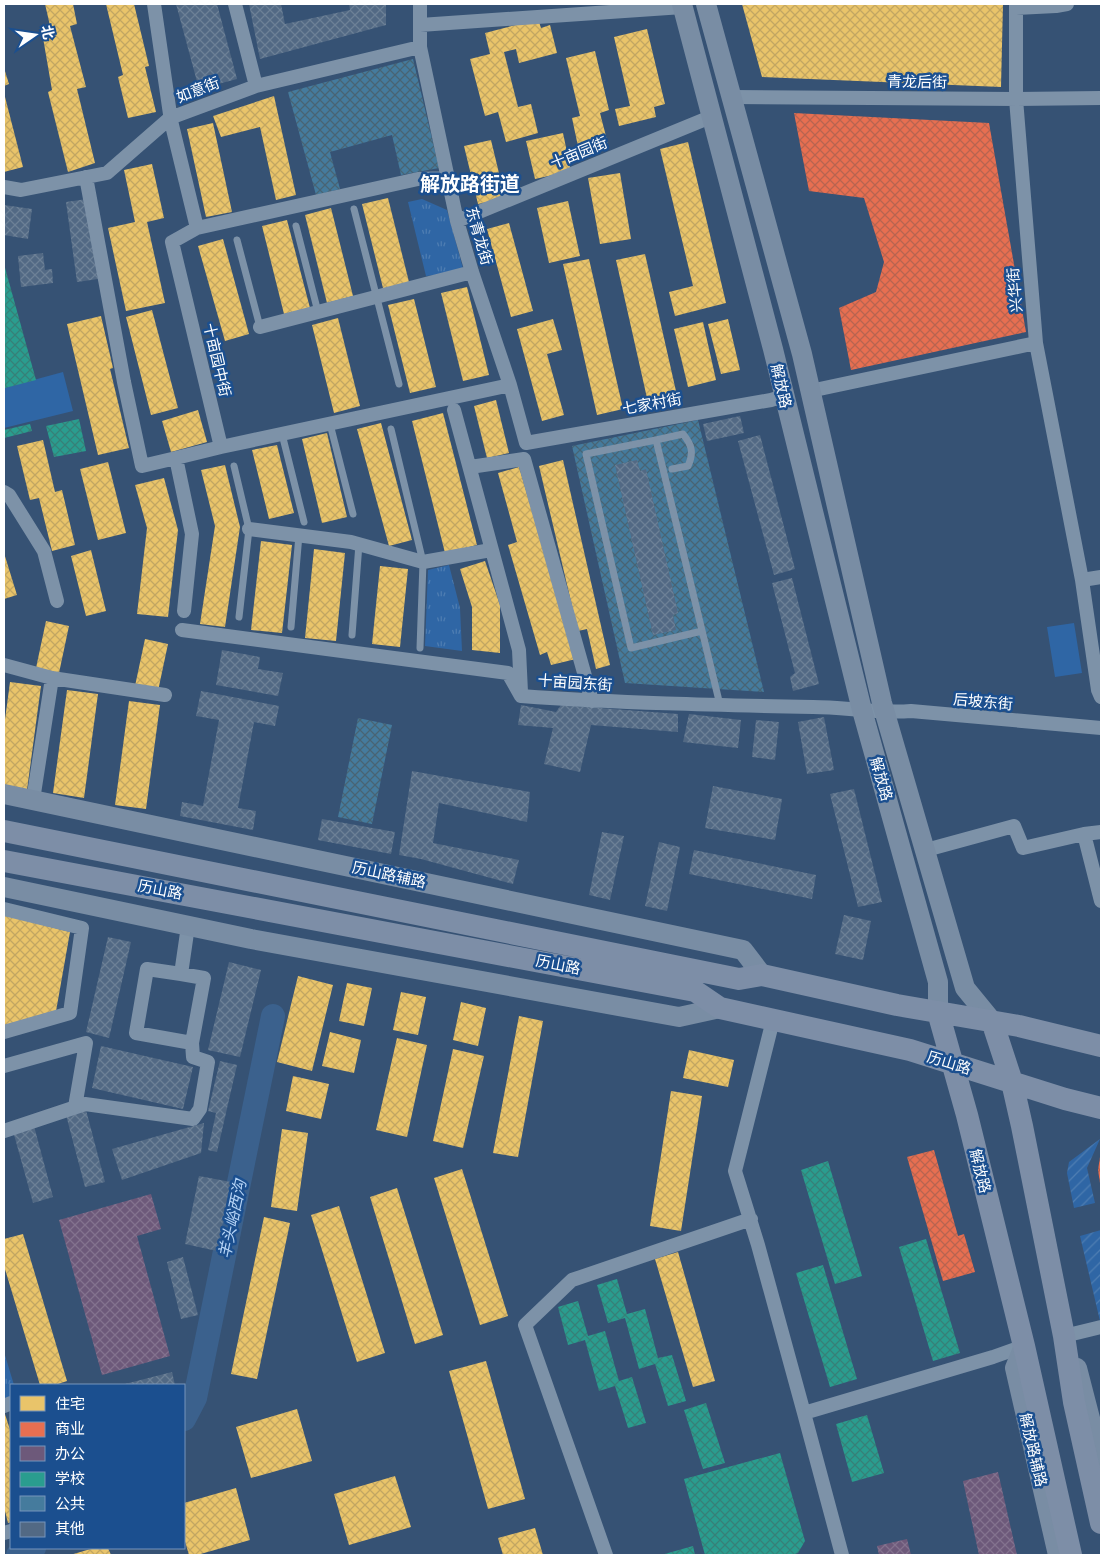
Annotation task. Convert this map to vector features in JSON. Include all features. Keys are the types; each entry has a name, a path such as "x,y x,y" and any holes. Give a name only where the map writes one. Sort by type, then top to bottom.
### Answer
{"main road":[{"name":"解放路","path":"706,4 802,354 885,712 965,988 992,1021 1012,1082 1064,1336 1074,1402 1101,1523"},
{"name":"解放路","path":"683,5 713,116 862,710 938,982 938,1012 953,1064 1024,1346 1071,1555"},
{"name":"历山路辅路","path":"4,794 743,950 762,975"},
{"name":"历山路","path":"4,831 739,980 762,975 938,1012 1019,1026 1101,1046"},
{"name":"历山路","path":"4,861 695,991 720,1008 910,1050 1065,1099 1101,1108"},
{"path":"4,887 250,939 679,1018 720,1008"},
{"path":"1064,1336 1097,1420 1101,1461"},
{"name":"解放路辅路","path":"1024,1346 1015,1368 1058,1555"}],"street":[{"path":"154,4 170,118 197,228 418,179 447,178"},
{"path":"235,4 256,86"},
{"name":"东青龙街","path":"420,4 420,47 457,221 510,385 526,443"},
{"path":"1016,6 1056,6 1067,4"},
{"path":"420,25 683,5"},
{"name":"兴华街","path":"1016,6 1016,99 1036,343 1082,580 1098,690 1101,697"},
{"name":"如意街","path":"4,187 21,190 107,173 170,118 256,86 420,47"},
{"name":"青龙后街","path":"732,97 1101,98"},
{"name":"十亩园街","path":"457,221 713,116"},
{"path":"86,177 142,466 221,447 510,385"},
{"name":"十亩园中街","path":"197,228 172,242 221,447"},
{"path":"260,327 472,272"},
{"path":"810,391 1036,343"},
{"name":"七家村街","path":"526,443 771,400 784,396"},
{"path":"454,410 519,650 521,696"},
{"path":"176,458 192,534 184,611"},
{"path":"470,467 524,459 592,701"},
{"path":"4,492 9,495 44,551 57,601"},
{"path":"249,529 302,529 423,562 491,550"},
{"path":"1082,580 1101,577"},
{"name":"十亩园东街","path":"182,630 508,673 521,696 592,701 838,707 862,710"},
{"path":"4,665 52,678 165,696"},
{"path":"33,800 52,678"},
{"name":"后坡东街","path":"862,710 885,712 911,711 1101,728"},
{"path":"926,850 1014,826 1023,848 1101,832"},
{"path":"1084,834 1101,901"},
{"path":"4,910 82,928 70,1014 4,1032"},
{"path":"181,974 188,926"},
{"path":"4,1131 85,1104 193,1119 200,1109 208,1062 193,1057 192,1043 204,978 147,969 136,1033 192,1043"},
{"path":"773,1020 735,1170 751,1219 842,1555"},
{"path":"4,1066 86,1043 75,1107"},
{"path":"606,1555 525,1325 572,1280 751,1219"},
{"path":"1064,1336 1101,1327"},
{"path":"804,1413 1024,1346"}],"lane":[{"path":"354,209 399,384"},
{"path":"296,226 318,312"},
{"path":"237,240 260,327"},
{"path":"330,424 352,514"},
{"path":"391,429 423,562 420,648"},
{"path":"282,434 302,529 291,627"},
{"path":"672,470 688,466 693,456 690,442 683,434 586,454 631,648 702,632"},
{"path":"656,440 720,705"},
{"path":"234,466 249,529 238,617"},
{"path":"352,635 359,544"}],"green space":[{"path":"422,199 447,210 464,272 426,276 408,202"},
{"path":"63,372 73,411 4,428 4,388"},
{"path":"449,565 460,608 462,651 425,646 428,570"},
{"path":"1074,623 1082,673 1055,677 1047,627"},
{"path":"1100,1139 1087,1168 1095,1203 1074,1208 1067,1173 1069,1162"},
{"path":"1101,1230 1101,1320 1100,1321 1080,1236"},
{"path":"4,1352 14,1384 10,1384 10,1396 4,1399"}],"building: 住宅":[{"path":"45,4 73,4 77,24 70,26 86,87 77,89 95,163 68,172 48,92 52,90 42,32 51,30"},
{"path":"106,4 134,4 149,66 145,67 156,112 128,118 118,77 123,75"},
{"path":"742,4 1003,4 1001,87 762,77"},
{"path":"538,19 541,28 550,25 557,53 519,63 516,49 504,52 518,107 531,104 538,133 506,142 498,112 485,116 470,59 490,54 485,33"},
{"path":"647,29 665,104 654,107 656,117 619,126 615,109 630,106 614,37"},
{"path":"595,51 609,110 600,113 608,144 579,151 572,118 580,116 566,58"},
{"path":"4,68 9,84 4,86"},
{"path":"4,93 23,167 4,172"},
{"path":"274,96 296,195 276,200 260,127 221,137 213,116"},
{"path":"213,123 232,212 206,217 187,129"},
{"path":"563,133 571,171 535,179 526,141"},
{"path":"491,140 505,198 478,204 464,146"},
{"path":"688,142 726,303 675,316 669,292 693,286 660,149"},
{"path":"152,164 164,218 147,222 165,303 126,311 108,228 135,222 124,170"},
{"path":"620,173 631,239 600,244 588,178"},
{"path":"388,198 410,286 384,292 362,204"},
{"path":"568,201 580,256 549,263 537,208"},
{"path":"331,208 353,296 327,303 305,215"},
{"path":"287,220 310,308 284,314 262,226"},
{"path":"509,223 533,311 511,317 487,229"},
{"path":"223,239 249,334 225,341 198,246"},
{"path":"645,254 678,400 649,407 616,260"},
{"path":"589,259 623,409 597,415 563,264"},
{"path":"467,287 489,375 463,381 441,293"},
{"path":"414,299 436,387 410,393 388,305"},
{"path":"152,310 178,408 151,415 126,317"},
{"path":"101,316 113,368 110,369 129,448 98,455 67,324"},
{"path":"338,318 360,406 334,413 312,325"},
{"path":"553,319 562,350 547,354 564,415 542,421 517,329"},
{"path":"728,319 740,370 721,374 708,324"},
{"path":"703,322 716,380 688,387 674,329"},
{"path":"496,400 509,453 487,458 474,406"},
{"path":"198,410 207,442 171,452 162,421"},
{"path":"443,413 477,545 445,553 412,421"},
{"path":"381,423 412,540 389,546 357,429"},
{"path":"327,433 347,517 322,523 302,439"},
{"path":"43,440 55,492 62,490 75,545 52,551 39,498 30,500 17,446"},
{"path":"277,445 294,513 269,519 252,450"},
{"path":"563,460 610,665 596,669 587,629 578,631 539,466"},
{"path":"108,462 126,533 98,540 80,469"},
{"path":"225,465 240,527 225,627 200,624 215,526 201,470"},
{"path":"519,467 576,659 551,665 547,652 540,655 508,545 517,542 498,473"},
{"path":"164,478 178,530 168,617 137,614 147,528 135,485"},
{"path":"261,541 292,545 282,633 251,630"},
{"path":"314,549 345,553 336,641 305,638"},
{"path":"91,550 106,611 86,616 71,556"},
{"path":"4,553 17,595 4,599"},
{"path":"485,561 500,605 500,653 472,650 472,607 460,569"},
{"path":"380,566 408,569 400,647 372,644"},
{"path":"46,621 69,626 59,673 36,668"},
{"path":"145,639 168,644 158,691 135,686"},
{"path":"10,682 41,686 27,790 4,787 4,727"},
{"path":"67,690 98,694 84,798 53,793"},
{"path":"129,701 160,705 146,809 115,805"},
{"path":"4,915 70,932 55,1017 4,1027"},
{"path":"298,976 333,985 312,1071 277,1062"},
{"path":"347,983 372,988 364,1026 339,1021"},
{"path":"401,992 426,997 418,1035 393,1030"},
{"path":"461,1002 486,1008 478,1046 453,1040"},
{"path":"519,1016 543,1021 518,1157 493,1153"},
{"path":"330,1032 361,1040 354,1073 322,1066"},
{"path":"397,1038 427,1045 407,1137 376,1130"},
{"path":"453,1049 484,1056 463,1148 433,1141"},
{"path":"689,1050 734,1060 728,1087 683,1078"},
{"path":"293,1076 329,1084 321,1119 286,1111"},
{"path":"671,1091 702,1096 681,1231 650,1226"},
{"path":"282,1129 308,1133 297,1211 271,1207"},
{"path":"462,1169 508,1316 480,1325 434,1178"},
{"path":"397,1188 443,1335 415,1344 370,1197"},
{"path":"339,1206 385,1353 357,1362 311,1215"},
{"path":"264,1217 290,1223 257,1379 231,1374"},
{"path":"23,1234 67,1381 58,1384 40,1384 4,1266 4,1239"},
{"path":"678,1252 715,1381 693,1387 655,1259"},
{"path":"486,1361 525,1499 488,1509 449,1371"},
{"path":"297,1409 312,1461 251,1478 236,1427"},
{"path":"5,1414 10,1430 10,1522 8,1523 4,1507"},
{"path":"395,1476 411,1527 349,1545 334,1494"},
{"path":"236,1488 250,1540 197,1555 189,1555 185,1541 185,1503"},
{"path":"535,1528 543,1555 503,1555 498,1538"},
{"path":"91,1549 108,1549 111,1555 70,1555"}],"building: 商业":[{"path":"794,113 989,123 1026,332 851,370 839,308 876,292 884,262 864,198 809,191"},
{"path":"934,1150 958,1236 964,1234 975,1272 943,1281 907,1157"},
{"path":"1101,1157 1100,1183 1098,1170"}],"building: 办公":[{"path":"151,1194 161,1229 137,1236 170,1356 102,1375 59,1220"},
{"path":"998,1472 1017,1555 979,1555 963,1481"},
{"path":"907,1539 911,1555 879,1555 877,1546"}],"building: 学校":[{"path":"4,264 36,380 5,388 4,382"},
{"path":"79,419 86,451 54,457 46,426"},
{"path":"30,424 32,431 4,438 4,430"},
{"path":"828,1161 862,1276 835,1284 801,1170"},
{"path":"926,1239 960,1353 933,1361 899,1247"},
{"path":"823,1265 857,1379 830,1387 796,1273"},
{"path":"617,1279 627,1314 645,1309 658,1358 672,1355 686,1401 668,1406 655,1364 639,1369 625,1318 608,1323 597,1285"},
{"path":"578,1301 588,1336 605,1331 619,1381 632,1377 646,1423 628,1428 615,1386 599,1391 585,1340 568,1345 558,1307"},
{"path":"706,1403 725,1463 703,1469 684,1410"},
{"path":"867,1415 884,1473 852,1482 836,1424"},
{"path":"780,1453 805,1541 798,1553 792,1555 705,1555 684,1479"},
{"path":"693,1546 695,1555 661,1555"}],"building: 公共":[{"path":"413,59 439,168 401,175 392,135 330,152 340,189 316,195 288,92"},
{"path":"698,420 764,692 625,683 572,446"},
{"path":"358,718 392,725 372,824 338,817"}],"building: 其他":[{"path":"176,4 217,4 237,79 199,89"},
{"path":"249,4 281,4 285,24 350,10 349,4 386,4 386,25 260,59"},
{"path":"87,199 98,279 77,282 66,202"},
{"path":"4,205 32,209 28,239 4,235"},
{"path":"43,253 45,270 52,269 53,283 21,287 18,256"},
{"path":"740,416 744,433 707,441 703,424"},
{"path":"760,435 795,569 774,575 738,441"},
{"path":"637,460 640,471 646,469 678,613 673,615 676,630 653,635 615,465"},
{"path":"792,578 819,684 793,691 790,677 795,673 772,583"},
{"path":"222,650 260,657 258,669 283,673 278,696 216,685"},
{"path":"201,691 279,706 275,726 254,722 238,808 256,811 253,830 180,816 182,802 203,806 219,720 196,716"},
{"path":"521,705 556,712 561,705 678,714 678,732 591,725 580,772 544,764 553,728 518,725"},
{"path":"689,714 741,720 738,748 683,742"},
{"path":"824,717 834,770 807,774 798,722"},
{"path":"756,720 779,722 775,760 752,757"},
{"path":"412,771 530,792 527,822 439,803 433,843 519,860 513,884 421,859 399,855"},
{"path":"713,786 782,799 775,840 705,828"},
{"path":"854,789 882,902 858,907 830,794"},
{"path":"322,819 395,832 391,854 318,840"},
{"path":"602,832 624,836 610,900 589,895"},
{"path":"659,842 680,847 667,911 645,906"},
{"path":"694,850 816,875 812,899 689,874"},
{"path":"844,915 871,921 863,960 835,954"},
{"path":"108,937 131,942 109,1038 86,1032"},
{"path":"229,962 261,970 240,1057 208,1050"},
{"path":"101,1046 193,1067 183,1109 92,1088"},
{"path":"220,1061 237,1065 217,1152 208,1150 216,1113 208,1111"},
{"path":"86,1110 105,1182 85,1187 66,1115"},
{"path":"204,1123 201,1153 122,1180 112,1149"},
{"path":"34,1126 53,1197 33,1203 13,1131"},
{"path":"199,1176 231,1182 217,1251 185,1244"},
{"path":"183,1257 198,1315 181,1319 167,1262"},
{"path":"172,1372 175,1384 125,1384"}],"waterway":[{"name":"羊头峪西沟","path":"185,1417 195,1398 273,1016"},
{"name":"羊头峪西沟","path":"18,1555 32,1549"}],"district":[{"name":"解放路街道","path":"470,184"}]}
